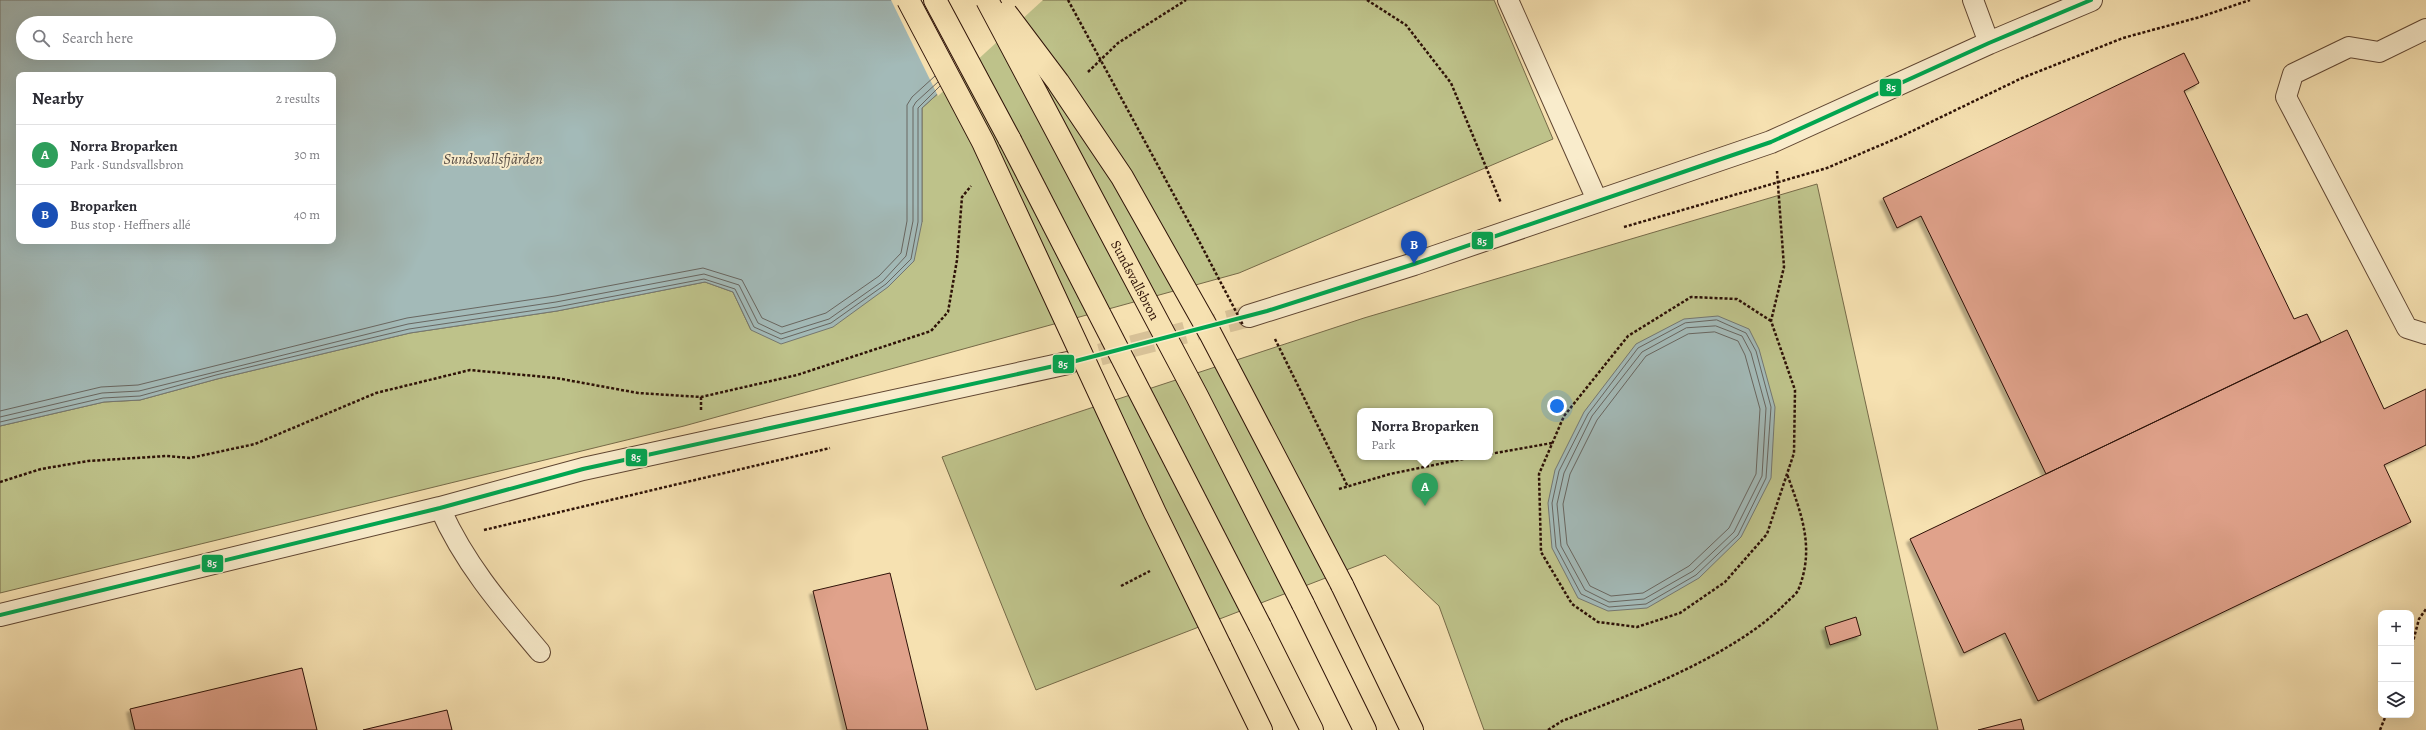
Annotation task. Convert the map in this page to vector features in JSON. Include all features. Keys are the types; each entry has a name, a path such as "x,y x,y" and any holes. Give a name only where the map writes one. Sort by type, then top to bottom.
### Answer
{"highway":[{"path":"908,0 983,142 1156,513 1261,730"},
{"path":"935,0 1155,417 1312,730"},
{"name":"Sundsvallsbron","path":"987,0 1197,396 1303,604 1365,730"},
{"path":"995,0 1058,82 1122,177 1210,333 1332,564 1412,730"}],"street":[{"path":"1254,320 1597,200 1771,142 1988,43 2092,0"},
{"path":"0,615 440,508 583,469 1068,363"}],"lane":[{"path":"1508,0 1597,200"},
{"path":"1972,0 1988,43"},
{"path":"2426,29 2378,52 2349,47 2293,74 2286,97 2408,328 2426,334"},
{"path":"440,508 453,538 486,588 540,652"}],"path":[{"path":"1068,0 1199,241 1254,320"},
{"path":"1084,76 1118,43 1186,0"},
{"path":"1367,0 1406,25 1451,83 1512,231"},
{"path":"1771,142 1779,181 1784,267 1771,321 1795,390 1794,453 1767,534 1725,582 1680,613 1637,627 1598,622 1572,604 1541,552 1539,474 1564,416 1628,336 1691,297 1737,299 1771,321"},
{"path":"0,482 41,469 81,462 167,456 190,458 254,444 376,393 470,370 556,378 638,393 701,397 797,374 931,331 948,312 957,260 962,197 976,181"},
{"path":"1273,336 1348,487"},
{"path":"1493,453 1552,443"},
{"path":"1339,489 1390,474 1458,460"},
{"path":"1548,730 1562,721 1657,682 1729,645 1774,615 1799,590 1807,549 1803,516 1787,474"},
{"path":"1120,586 1152,569"},
{"path":"2412,646 2419,619 2426,609"},
{"path":"2380,730 2385,718"}],"green space":[{"path":"1041,0 1494,0 1553,139 1239,273 684,426 0,593 0,426 104,402 140,400 217,379 410,333 557,311 705,282 733,292 751,330 922,222 922,108"},
{"path":"1817,184 1938,730 1484,730 1439,606 1385,555 1036,690 942,457 1364,318"}],"water":[{"name":"Sundsvallsfjärden","path":"0,0 1041,0 922,108 922,222 914,261 888,287 833,327 781,344 751,330 733,292 705,282 557,311 410,333 217,379 140,400 104,402 0,426"},
{"path":"1718,316 1749,329 1759,349 1775,407 1771,478 1741,537 1699,578 1647,608 1608,611 1578,598 1552,548 1548,503 1555,470 1584,412 1636,344 1684,319"}],"pier":[{"path":"891,0 1043,0 938,96"}],"building":[{"path":"2184,53 2199,83 2184,91 2294,319 2307,314 2321,342 2046,474 1921,216 1897,228 1883,198"},
{"path":"2347,330 2384,409 2426,389 2426,445 2384,465 2411,522 2038,701 2005,633 1964,653 1910,539"},
{"path":"890,573 928,730 847,730 813,591"},
{"path":"1856,617 1861,635 1830,645 1825,627"},
{"path":"302,668 317,730 135,730 130,709"},
{"path":"447,710 452,730 363,730"},
{"path":"2021,719 2024,730 1978,730"}],"tunnel":[{"path":"1068,363 1249,316"}],"transit line":[{"name":"85","path":"0,615 440,508 583,469 1068,363 1267,311 1414,264 1771,142 1989,43 2091,0"}],"place":[{"name":"Broparken","path":"1414,264"},
{"name":"Norra Broparken","path":"1425,506"}]}
